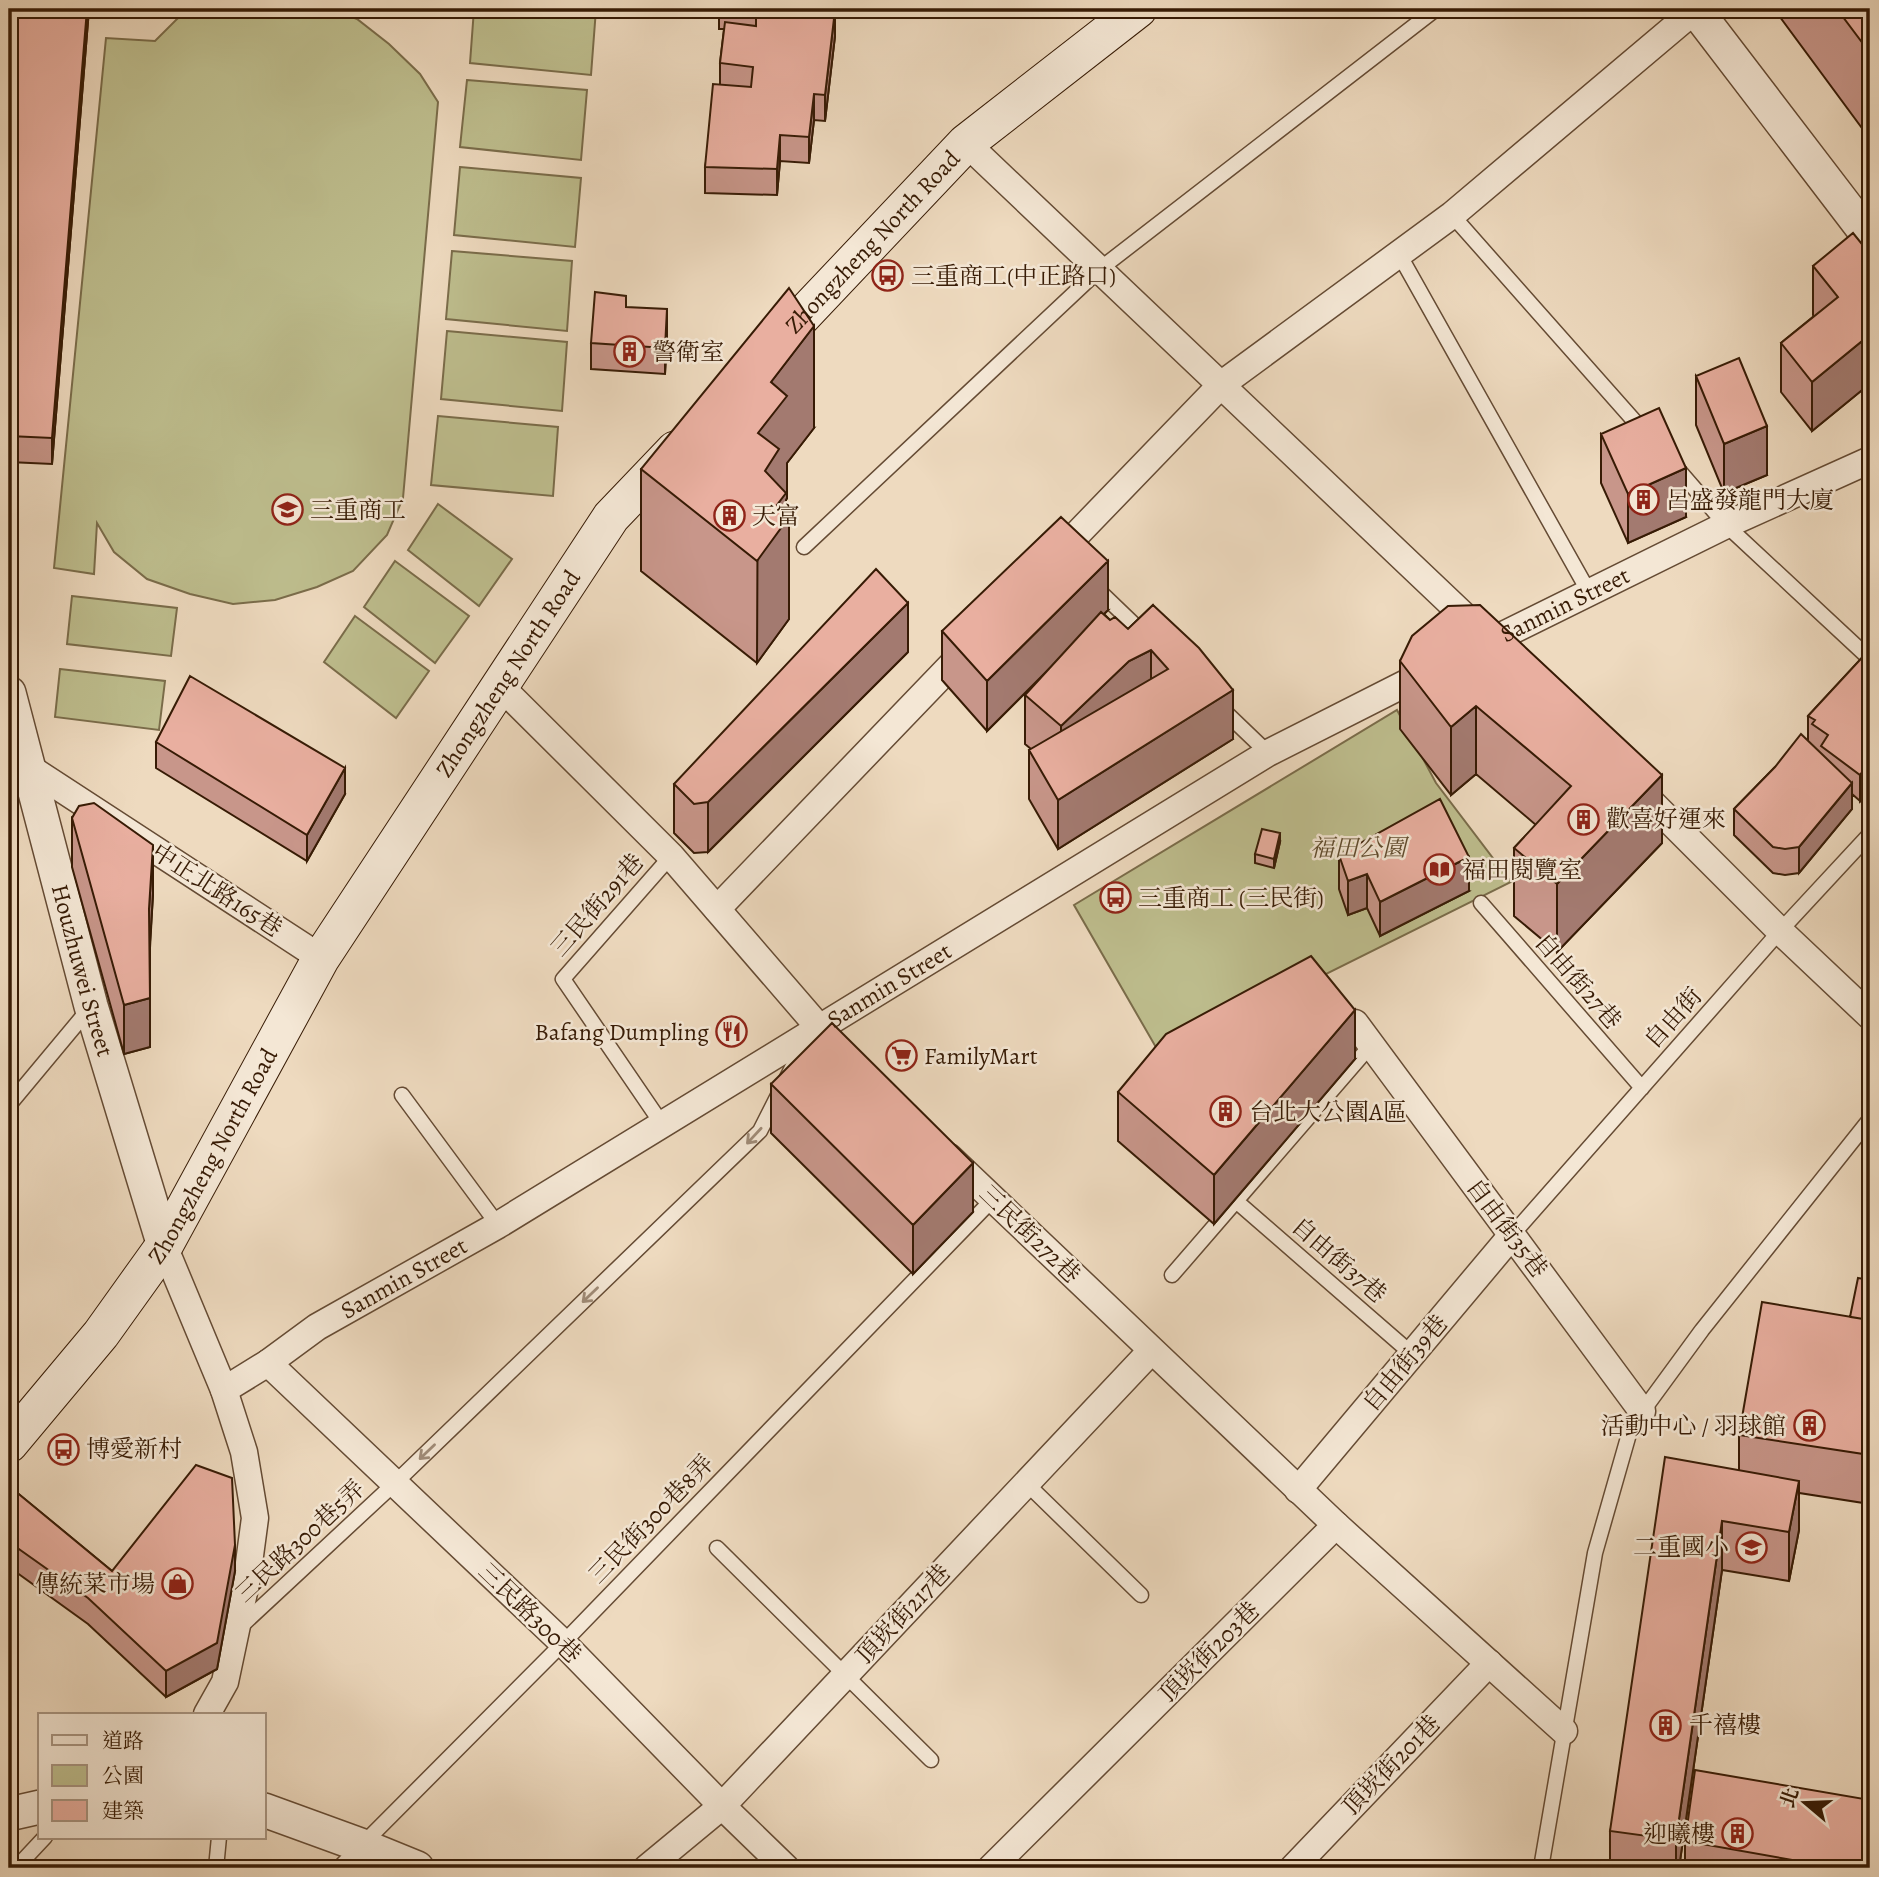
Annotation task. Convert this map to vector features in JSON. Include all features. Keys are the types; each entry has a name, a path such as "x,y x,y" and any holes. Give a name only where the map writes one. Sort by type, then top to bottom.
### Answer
{"main road":[{"name":"Zhongzheng North Road","path":"747,374 966,143 1138,9"},
{"name":"Zhongzheng North Road","path":"9,1444 101,1334 164,1246 321,958 611,517 701,422"}],"street":[{"path":"1040,573 1064,558 1222,384 1452,215 1695,9 1869,235"},
{"path":"966,143 1510,660"},
{"name":"Sanmin Street","path":"224,1390 268,1363 317,1326 498,1225 1268,753 1726,525 1870,460"},
{"path":"717,909 983,632"},
{"path":"500,686 671,856 717,909 813,1031 848,1058"},
{"name":"Houzhuwei Street","path":"9,693 20,761 164,1246"},
{"name":"中正北路165巷","path":"20,761 321,958"},
{"path":"1616,767 1780,931 1870,1016"},
{"name":"自由街35巷","path":"1355,1023 1643,1412"},
{"name":"三民街272巷","path":"927,1135 1298,1490"},
{"name":"自由街39巷","path":"1298,1490 1512,1235"},
{"path":"164,1246 224,1390 244,1452 255,1518 247,1578 225,1682 209,1713"},
{"name":"頂崁街217巷","path":"647,1868 722,1806 1151,1350"},
{"name":"三民路300巷","path":"268,1363 563,1643 786,1868"},
{"path":"1298,1490 1564,1731"},
{"name":"頂崁街203巷","path":"991,1868 1336,1525"},
{"name":"頂崁街201巷","path":"1293,1868 1489,1662"},
{"path":"9,1814 38,1807"},
{"path":"266,1811 417,1868"}],"lane":[{"path":"804,547 1100,269 1436,9"},
{"path":"1452,215 1726,525 1870,659"},
{"path":"1399,254 1590,594"},
{"path":"1089,582 1159,648"},
{"path":"1209,696 1268,753"},
{"name":"自由街","path":"1512,1235 1780,931 1870,834"},
{"name":"三民街291巷","path":"662,1124 563,979 671,856"},
{"name":"自由街27巷","path":"1481,903 1642,1088"},
{"path":"9,1105 91,1006"},
{"name":"三民路300巷5弄","path":"236,1631 395,1483 760,1131 813,1031"},
{"path":"1172,1275 1371,1045"},
{"path":"402,1095 498,1225"},
{"path":"1541,1868 1595,1553 1631,1427 1702,1330 1870,1119"},
{"name":"三民街300巷8弄","path":"339,1868 563,1643 993,1199"},
{"name":"自由街37巷","path":"1236,1201 1412,1354"},
{"path":"1026,1483 1141,1595"},
{"path":"717,1548 931,1760"},
{"path":"16,1868 43,1839"},
{"path":"216,1868 219,1839"}],"green space":[{"path":"190,9 331,9 357,19 389,44 420,74 438,102 403,498 387,535 353,571 317,587 275,600 233,604 190,594 147,579 114,552 97,523 94,574 54,568 106,38 155,41"},
{"path":"474,9 596,9 591,75 470,63"},
{"path":"467,80 587,90 581,160 460,147"},
{"path":"460,167 581,178 575,247 454,235"},
{"path":"452,251 572,261 567,331 446,319"},
{"path":"447,331 567,342 562,411 441,399"},
{"path":"438,416 558,427 553,496 431,485"},
{"path":"438,504 512,559 479,606 408,550"},
{"path":"395,561 469,616 435,663 364,607"},
{"path":"72,596 177,608 171,656 67,644"},
{"path":"355,616 429,671 396,718 324,662"},
{"path":"60,669 165,681 159,730 55,717"},
{"name":"福田公園","path":"1397,710 1436,783 1511,882 1161,1056 1074,905"}],"building":[{"path":"11,9 87,9 52,438 9,436"},
{"path":"756,9 835,10 825,95 814,94 809,137 780,135 777,169 705,167 713,84 751,87 753,67 720,63 725,22 756,26"},
{"path":"1837,9 1870,9 1870,53"},
{"path":"1853,233 1870,254 1870,341 1867,337 1812,382 1781,343 1838,297 1813,266"},
{"path":"789,288 814,326 771,382 787,396 758,433 779,449 765,471 786,493 777,505 789,517 757,561 641,469"},
{"path":"595,292 626,296 626,307 667,309 665,348 591,343"},
{"path":"1739,358 1767,426 1724,444 1696,376"},
{"path":"1659,408 1686,468 1628,494 1601,434"},
{"path":"1061,517 1108,561 987,681 942,631"},
{"path":"876,569 908,603 708,802 694,804 674,784"},
{"path":"1153,605 1199,648 1233,690 1058,800 1029,750 1168,669 1151,650 1129,661 1061,726 1025,695 1101,612 1110,620 1115,617 1128,629"},
{"path":"1480,605 1662,775 1557,884 1514,848 1571,786 1476,706 1451,727 1400,661 1412,636 1448,606"},
{"path":"1870,649 1870,761 1860,775 1821,746 1828,735 1812,724 1815,720 1808,716"},
{"path":"190,676 345,768 307,835 156,742"},
{"path":"1801,734 1852,783 1799,847 1773,847 1734,809 1775,767"},
{"path":"1440,799 1469,857 1380,902 1367,874 1348,881 1339,855"},
{"path":"94,803 153,845 149,909 150,998 124,1005 72,818 79,806"},
{"path":"1262,829 1280,833 1274,859 1255,854"},
{"path":"1311,956 1355,1010 1214,1175 1118,1092 1166,1034"},
{"path":"832,1023 973,1163 913,1225 771,1084"},
{"path":"1858,1278 1870,1280 1870,1320 1850,1317"},
{"name":"活動中心 / 羽球館","path":"1762,1302 1870,1320 1870,1455 1739,1435"},
{"name":"千禧樓","path":"1665,1457 1799,1481 1789,1532 1722,1521 1676,1840 1610,1831"},
{"name":"傳統菜市場","path":"196,1465 232,1478 235,1545 217,1643 166,1671 88,1598 9,1542 9,1486 112,1571"},
{"path":"1695,1770 1870,1800 1870,1868 1838,1868 1685,1841"}],"place":[{"name":"三重商工(中正路口)","path":"888,276"},
{"name":"警衛室","path":"629,352"},
{"name":"呂盛發龍門大廈","path":"1643,500"},
{"name":"三重商工","path":"287,510"},
{"name":"天富","path":"729,516"},
{"name":"歡喜好運來","path":"1583,819"},
{"name":"福田閱覽室","path":"1439,870"},
{"name":"三重商工 (三民街)","path":"1115,898"},
{"name":"Bafang Dumpling","path":"732,1032"},
{"name":"FamilyMart","path":"901,1056"},
{"name":"台北大公園A區","path":"1226,1112"},
{"name":"活動中心 / 羽球館","path":"1809,1426"},
{"name":"博愛新村","path":"63,1449"},
{"name":"二重國小","path":"1752,1547"},
{"name":"傳統菜市場","path":"178,1584"},
{"name":"千禧樓","path":"1666,1725"},
{"name":"迎曦樓","path":"1738,1834"}]}
